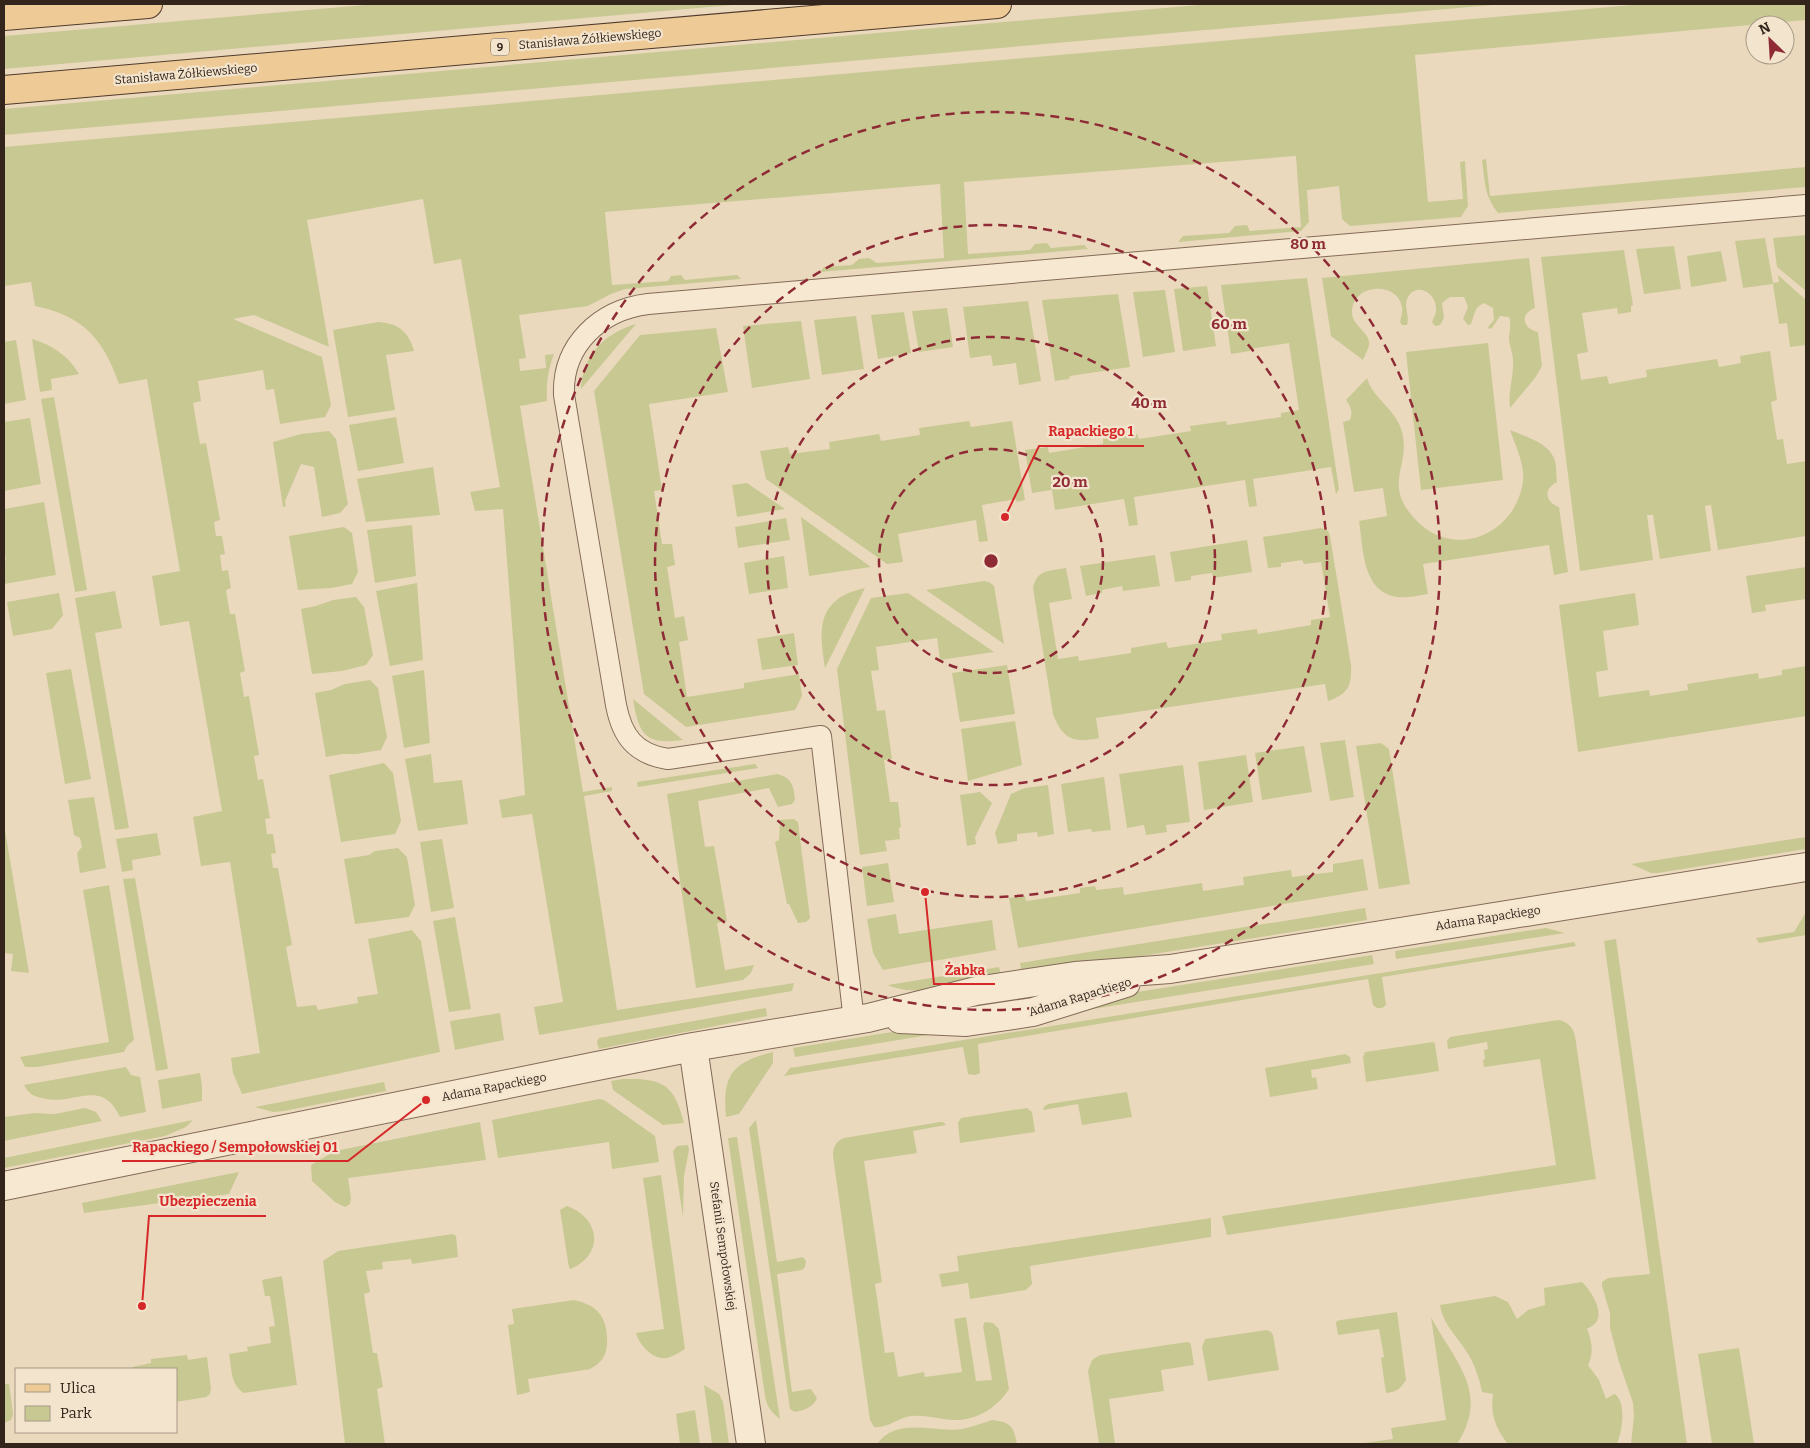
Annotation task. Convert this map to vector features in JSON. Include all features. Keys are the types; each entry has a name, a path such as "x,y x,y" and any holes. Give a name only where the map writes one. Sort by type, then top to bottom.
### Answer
{"main road":[{"path":"4,16 148,4"},
{"name":"Stanisława Żółkiewskiego","path":"4,90 997,4"}],"street":[{"name":"Adama Rapackiego","path":"4,1186 693,1047 861,1019 976,992 1075,976 1170,969 1806,867"},
{"name":"Stefanii Sempołowskiej","path":"693,1047 751,1444"}],"lane":[{"path":"861,1019 821,736 668,759 650,754 639,748 627,737 618,718 564,395 569,360 590,329 612,314 648,304 1806,205"}],"green space":[{"path":"377,4 744,4 4,69 4,36"},
{"path":"1210,4 1504,4 4,135 4,109"},
{"path":"1644,4 1806,4 1806,20 1795,21 1795,15 1745,15 1745,25 1415,55 1428,202 1463,199 1460,162 1465,161 1468,206 1461,217 1350,226 1342,219 1339,186 1307,190 1309,222 1301,231 1178,242 1183,236 1229,233 1235,226 1247,225 1250,231 1301,227 1296,156 964,182 968,254 1030,250 1035,244 1047,243 1051,248 1084,245 1088,249 820,272 824,267 852,265 859,259 869,258 877,263 944,258 940,184 605,212 612,285 668,281 671,276 681,275 685,280 737,275 741,279 625,289 588,306 519,315 526,358 519,359 520,371 546,368 545,355 554,354 548,377 547,401 520,406 583,792 612,787 612,791 584,796 617,1010 794,983 792,991 539,1035 534,1007 563,1002 532,814 502,818 499,800 525,795 503,509 475,511 470,492 500,487 461,259 434,264 423,199 307,220 329,347 254,315 233,319 322,357 331,405 325,417 280,424 274,389 266,390 263,370 198,381 201,401 193,403 200,444 206,443 220,520 214,522 216,536 222,536 225,554 220,555 222,571 228,570 231,588 226,590 230,614 235,614 245,671 240,673 244,697 249,696 259,755 254,756 258,780 263,779 270,818 265,819 267,834 273,834 276,853 271,854 273,868 278,868 292,945 286,947 297,1007 316,1005 318,1010 358,1003 357,997 378,994 368,939 412,930 421,941 440,1052 242,1094 233,1073 231,1058 260,1053 230,862 201,866 193,817 222,811 189,621 160,626 152,576 180,571 147,379 119,384 106,354 89,332 66,316 35,306 31,282 4,286 4,147"},
{"path":"1486,159 1490,196 1806,167 1806,187 1498,213 1490,200 1486,188 1482,160"},
{"path":"1806,235 1806,291 1777,267 1773,238"},
{"path":"1765,238 1773,283 1779,282 1778,275 1806,300 1806,345 1790,347 1787,323 1779,324 1773,284 1743,288 1735,241"},
{"path":"1674,246 1681,289 1644,294 1636,249"},
{"path":"1624,250 1633,305 1631,306 1631,312 1618,314 1617,308 1582,313 1588,352 1577,354 1581,380 1607,376 1609,384 1647,377 1646,370 1717,359 1719,367 1741,363 1740,356 1770,351 1777,400 1771,402 1777,440 1783,439 1787,464 1806,461 1806,536 1718,550 1711,505 1705,506 1711,551 1660,559 1653,515 1647,515 1653,560 1580,571 1541,257"},
{"path":"1721,251 1727,281 1691,287 1687,256"},
{"path":"1529,258 1535,308 1527,314 1525,321 1529,328 1538,332 1542,366 1535,378 1510,408 1513,361 1509,340 1510,320 1509,317 1500,316 1492,328 1489,329 1488,327 1494,320 1493,308 1484,303 1477,309 1471,324 1468,325 1463,319 1468,307 1464,297 1450,297 1442,303 1444,318 1440,325 1435,326 1432,322 1436,311 1435,302 1425,291 1416,290 1408,297 1406,304 1407,325 1402,325 1400,322 1402,309 1399,299 1394,293 1387,290 1371,290 1357,298 1352,312 1355,322 1369,342 1363,360 1331,336 1322,278"},
{"path":"1307,278 1339,489 1336,494 1331,467 1253,479 1257,506 1249,507 1245,480 1134,497 1138,525 1129,526 1124,499 1055,510 1052,490 1032,493 1025,450 1048,447 1049,453 1103,444 1103,439 1137,434 1139,439 1191,431 1190,426 1226,421 1227,425 1281,417 1281,413 1299,410 1289,343 1231,354 1221,285"},
{"path":"1207,286 1216,346 1183,351 1174,289"},
{"path":"1165,290 1175,352 1143,357 1133,292"},
{"path":"1118,294 1130,367 1070,376 1069,379 1055,381 1042,300"},
{"path":"1028,301 1041,381 1019,385 1016,363 993,366 991,355 970,358 963,307"},
{"path":"947,308 953,347 919,352 912,311"},
{"path":"904,312 911,353 878,359 871,315"},
{"path":"856,316 864,369 822,375 814,320"},
{"path":"801,321 810,379 752,388 743,326"},
{"path":"378,322 391,324 402,330 412,344 414,351 386,355 395,410 348,417 333,330"},
{"path":"636,324 581,389 582,377 586,366 597,347 614,333"},
{"path":"716,328 728,392 649,404 662,490 654,491 662,544 672,544 675,565 667,567 675,618 684,616 688,640 679,642 687,697 744,688 744,683 799,674 802,696 795,710 686,727 644,694 594,391 640,335"},
{"path":"32,339 46,344 65,356 79,374 51,379 52,390 40,392"},
{"path":"16,340 26,400 4,404 4,342"},
{"path":"1488,343 1503,480 1421,490 1406,352"},
{"path":"1367,378 1374,392 1395,417 1402,432 1404,444 1399,485 1400,495 1405,506 1415,519 1430,532 1447,538 1464,540 1481,536 1496,528 1509,516 1518,500 1523,481 1523,468 1510,430 1535,440 1551,452 1555,461 1557,482 1549,488 1548,495 1551,502 1559,507 1568,572 1554,575 1549,545 1423,564 1428,594 1396,597 1382,592 1369,575 1363,554 1359,521 1387,516 1383,488 1354,492 1343,422 1350,420 1351,414 1346,400"},
{"path":"54,397 87,590 75,592 41,399"},
{"path":"396,417 404,463 358,471 349,425"},
{"path":"30,418 41,484 4,491 4,422"},
{"path":"969,421 971,427 1012,421 1025,500 1017,502 1016,499 982,505 988,541 979,542 976,520 898,534 903,562 887,564 766,479 760,451 788,447 790,454 830,449 829,442 879,434 881,441 920,435 919,428"},
{"path":"329,431 336,439 348,504 340,513 322,517 314,467 301,464 285,501 286,506 283,507 273,442 301,434"},
{"path":"433,467 440,515 366,522 357,479"},
{"path":"747,483 785,509 737,517 732,485"},
{"path":"44,502 56,575 4,584 4,563 6,560 4,551 4,509"},
{"path":"801,517 871,567 809,576"},
{"path":"786,518 790,540 738,548 735,527"},
{"path":"412,525 416,576 375,583 367,530"},
{"path":"344,527 352,533 358,572 352,584 331,588 298,590 289,536"},
{"path":"1321,528 1328,531 1330,536 1351,665 1351,679 1344,692 1328,701 1325,684 1096,718 1099,738 1090,740 1075,739 1060,729 1053,714 1033,588 1041,574 1066,568 1072,599 1049,603 1058,659 1078,656 1079,661 1131,653 1131,648 1166,642 1168,648 1222,640 1221,634 1257,629 1258,634 1311,625 1311,620 1330,617 1321,562 1304,564 1302,560 1281,563 1281,567 1268,568 1263,537"},
{"path":"1247,540 1252,572 1213,578 1212,573 1191,576 1191,580 1175,582 1170,552"},
{"path":"1155,555 1160,586 1123,591 1122,586 1086,596 1080,566"},
{"path":"784,556 788,588 749,594 744,563"},
{"path":"1806,567 1806,599 1765,605 1766,611 1752,613 1746,576"},
{"path":"984,581 994,586 1004,644 926,590"},
{"path":"417,583 423,660 390,666 376,591"},
{"path":"865,588 825,668 822,627 825,616 838,599"},
{"path":"115,591 122,628 95,633 129,828 115,830 75,598"},
{"path":"59,593 63,615 52,629 13,636 7,602"},
{"path":"908,593 994,652 940,660 937,638 876,647 879,670 871,671 877,711 885,710 892,759 884,760 890,802 898,802 901,827 899,828 900,839 885,841 887,851 860,855 837,669 871,598"},
{"path":"1635,593 1639,625 1603,631 1608,670 1596,672 1599,697 1649,690 1650,696 1688,690 1687,684 1758,673 1759,679 1782,675 1782,670 1806,666 1806,716 1578,752 1559,605"},
{"path":"356,597 364,607 373,655 366,665 342,671 312,674 301,609 333,600"},
{"path":"794,633 798,665 762,670 757,639"},
{"path":"1007,665 1015,714 960,722 952,673"},
{"path":"71,669 91,779 65,784 46,673"},
{"path":"424,670 430,743 404,748 392,676"},
{"path":"370,680 378,688 387,737 381,750 326,757 315,693 331,690 345,684"},
{"path":"633,699 683,740 660,741 646,735 638,721"},
{"path":"1015,721 1022,765 968,781 961,729"},
{"path":"1345,740 1354,797 1330,801 1320,743"},
{"path":"1381,743 1389,749 1410,884 1379,889 1356,746"},
{"path":"1304,746 1312,792 1262,800 1255,753"},
{"path":"431,754 434,783 462,780 468,824 418,831 405,759"},
{"path":"1246,755 1253,802 1204,810 1198,762"},
{"path":"384,763 393,773 401,821 395,834 341,842 329,775"},
{"path":"755,764 758,768 638,787 637,782"},
{"path":"1183,765 1190,822 1166,825 1167,832 1146,835 1144,825 1127,828 1119,774"},
{"path":"777,774 782,775 791,783 795,800 792,804 778,807 769,788 698,801 705,847 714,846 727,921 717,923 725,970 754,965 751,973 743,980 696,988 667,794"},
{"path":"1104,777 1111,830 1092,832 1091,829 1068,832 1061,784"},
{"path":"1048,785 1054,834 1038,837 1037,832 1017,834 1017,841 998,844 995,833 1011,794 1025,788"},
{"path":"980,792 992,803 975,837 976,844 967,846 960,795"},
{"path":"94,797 106,868 80,873 77,853 82,847 80,838 74,835 68,800"},
{"path":"794,819 798,822 810,918 806,922 798,923 789,904 787,904 775,842 779,840 780,820"},
{"path":"4,824 29,973 11,971 13,954 4,953"},
{"path":"157,833 161,855 132,860 133,870 122,872 116,839"},
{"path":"1806,837 1806,849 1658,873 1651,873 1631,864"},
{"path":"442,839 454,908 431,912 420,842"},
{"path":"398,848 407,857 415,905 409,917 355,924 344,859 369,855 375,851"},
{"path":"1363,859 1368,890 1018,948 1009,898 1025,896 1026,901 1080,893 1080,888 1095,886 1096,890 1123,887 1124,895 1202,883 1203,891 1244,885 1243,877 1291,870 1292,877 1333,872 1333,864"},
{"path":"888,863 894,902 867,906 862,867"},
{"path":"135,878 168,1069 156,1071 123,879"},
{"path":"109,885 134,1040 127,1046 124,1052 37,1067 25,1067 20,1057 109,1042 83,890"},
{"path":"1365,908 1367,920 1022,975 1020,963"},
{"path":"1806,912 1806,935 1759,943 1756,938 1794,932"},
{"path":"896,914 899,934 992,920 996,950 883,970 873,953 867,919"},
{"path":"455,917 471,1009 449,1012 433,921"},
{"path":"1546,928 1565,933 1396,959 1395,951"},
{"path":"1616,939 1687,1444 1631,1444 1634,1416 1633,1403 1619,1362 1610,1328 1610,1313 1602,1286 1602,1282 1608,1278 1650,1274 1604,941"},
{"path":"1574,942 1576,946 1382,977 1386,1005 1382,1008 1377,1008 1373,1005 1368,979 978,1044 980,1073 975,1075 968,1074 963,1047 784,1076 790,1068"},
{"path":"1372,955 1374,964 1074,1012 1137,992"},
{"path":"999,967 1002,978 944,989 914,991 888,985"},
{"path":"766,1008 767,1016 599,1049 597,1042 599,1038"},
{"path":"500,1013 504,1040 455,1050 450,1021"},
{"path":"1558,1020 1569,1025 1575,1036 1596,1179 1227,1235 1222,1216 1556,1165 1540,1059 1484,1067 1484,1050 1488,1049 1487,1042 1448,1049 1447,1041 1450,1037"},
{"path":"898,1031 953,1031 795,1057 793,1048"},
{"path":"1433,1042 1435,1044 1439,1071 1366,1082 1363,1057 1365,1052"},
{"path":"773,1052 773,1063 739,1114 726,1117 726,1090 733,1072 748,1060"},
{"path":"1345,1054 1350,1057 1351,1063 1311,1070 1312,1078 1316,1077 1318,1089 1270,1097 1265,1068"},
{"path":"126,1067 131,1075 140,1077 146,1112 120,1117 112,1105 104,1098 95,1095 53,1100 31,1094 24,1085"},
{"path":"200,1073 202,1101 162,1109 158,1080"},
{"path":"622,1079 647,1080 664,1086 671,1091 676,1099 684,1123 663,1125 613,1090 611,1081"},
{"path":"384,1082 386,1091 284,1111 273,1112 255,1107"},
{"path":"1127,1092 1132,1117 1082,1125 1078,1104 1043,1110 1048,1104"},
{"path":"599,1099 604,1100 655,1136 659,1162 612,1169 609,1142 498,1158 492,1120"},
{"path":"85,1108 96,1112 102,1121 4,1141 4,1117 34,1113 55,1114"},
{"path":"1027,1108 1032,1112 1035,1132 960,1143 958,1123 961,1118"},
{"path":"193,1120 186,1127 165,1136 4,1168 4,1158"},
{"path":"756,1120 777,1262 803,1257 806,1261 805,1267 802,1270 777,1274 792,1392 811,1389 817,1398 811,1406 795,1412 790,1409 749,1128"},
{"path":"480,1122 486,1160 348,1178 351,1198 350,1204 345,1207 335,1202 312,1181 311,1165 335,1151"},
{"path":"940,1122 946,1125 913,1131 917,1153 864,1161 882,1282 875,1284 885,1353 894,1352 898,1377 924,1372 925,1377 962,1372 954,1319 966,1317 976,1381 992,1380 983,1326 985,1322 993,1323 999,1329 1009,1389 998,1402 978,1416 953,1420 911,1416 883,1426 874,1427 870,1420 833,1150 835,1145 844,1138"},
{"path":"737,1137 780,1419 770,1409 765,1396 728,1138"},
{"path":"688,1145 689,1150 684,1176 683,1217 673,1151 677,1146"},
{"path":"239,1172 229,1194 84,1213 82,1203"},
{"path":"661,1175 685,1349 674,1356 666,1358 651,1354 640,1342 636,1333 664,1329 643,1178"},
{"path":"567,1206 586,1219 592,1227 594,1236 593,1246 589,1255 571,1269 569,1268 560,1210"},
{"path":"1211,1218 1211,1237 1030,1266 1032,1284 1026,1290 970,1299 968,1283 942,1287 939,1274 959,1271 957,1256"},
{"path":"453,1234 456,1236 458,1257 412,1264 411,1259 382,1262 383,1269 366,1271 370,1292 364,1294 373,1353 377,1353 383,1387 377,1389 385,1444 345,1444 323,1261 338,1251"},
{"path":"282,1276 297,1385 244,1393 239,1390 234,1381 229,1354 248,1351 247,1347 271,1343 269,1327 275,1326 270,1296 265,1296 262,1280"},
{"path":"1582,1282 1592,1294 1598,1311 1597,1321 1587,1329 1592,1347 1588,1365 1599,1380 1606,1399 1615,1394 1621,1404 1622,1426 1617,1444 1508,1444 1500,1433 1493,1415 1493,1394 1482,1392 1478,1375 1471,1359 1448,1326 1440,1305 1495,1296 1508,1302 1517,1319 1528,1310 1545,1305 1544,1288"},
{"path":"574,1300 594,1308 605,1323 607,1347 602,1360 590,1369 528,1379 530,1392 517,1395 508,1325 514,1324 512,1309"},
{"path":"1397,1312 1406,1380 1398,1390 1386,1393 1381,1358 1384,1357 1379,1329 1338,1335 1336,1323 1341,1320"},
{"path":"1431,1317 1458,1363 1470,1393 1471,1408 1467,1425 1457,1444 1356,1444 1393,1439 1391,1428 1446,1420"},
{"path":"1267,1330 1273,1335 1279,1370 1208,1381 1202,1347 1205,1339"},
{"path":"1187,1342 1191,1345 1194,1365 1161,1370 1164,1391 1109,1399 1115,1444 1099,1444 1088,1371 1092,1360 1100,1355"},
{"path":"1739,1348 1754,1444 1712,1444 1698,1354"},
{"path":"187,1355 188,1360 207,1357 210,1394 206,1397 178,1402 178,1368 132,1368 151,1363 151,1359"},
{"path":"4,1384 9,1384 13,1414 11,1420 4,1423"},
{"path":"704,1385 719,1394 723,1402 729,1444 712,1444"},
{"path":"695,1410 700,1444 680,1444 676,1414"},
{"path":"992,1420 1003,1422 1010,1426 1013,1429 1017,1444 877,1444 885,1435 895,1430 905,1428 962,1429"}],"place":[{"name":"Rapackiego 1","path":"1005,517"},
{"name":"Żabka","path":"925,892"},
{"name":"Rapackiego / Sempołowskiej 01","path":"426,1100"},
{"name":"Ubezpieczenia","path":"142,1306"}]}
